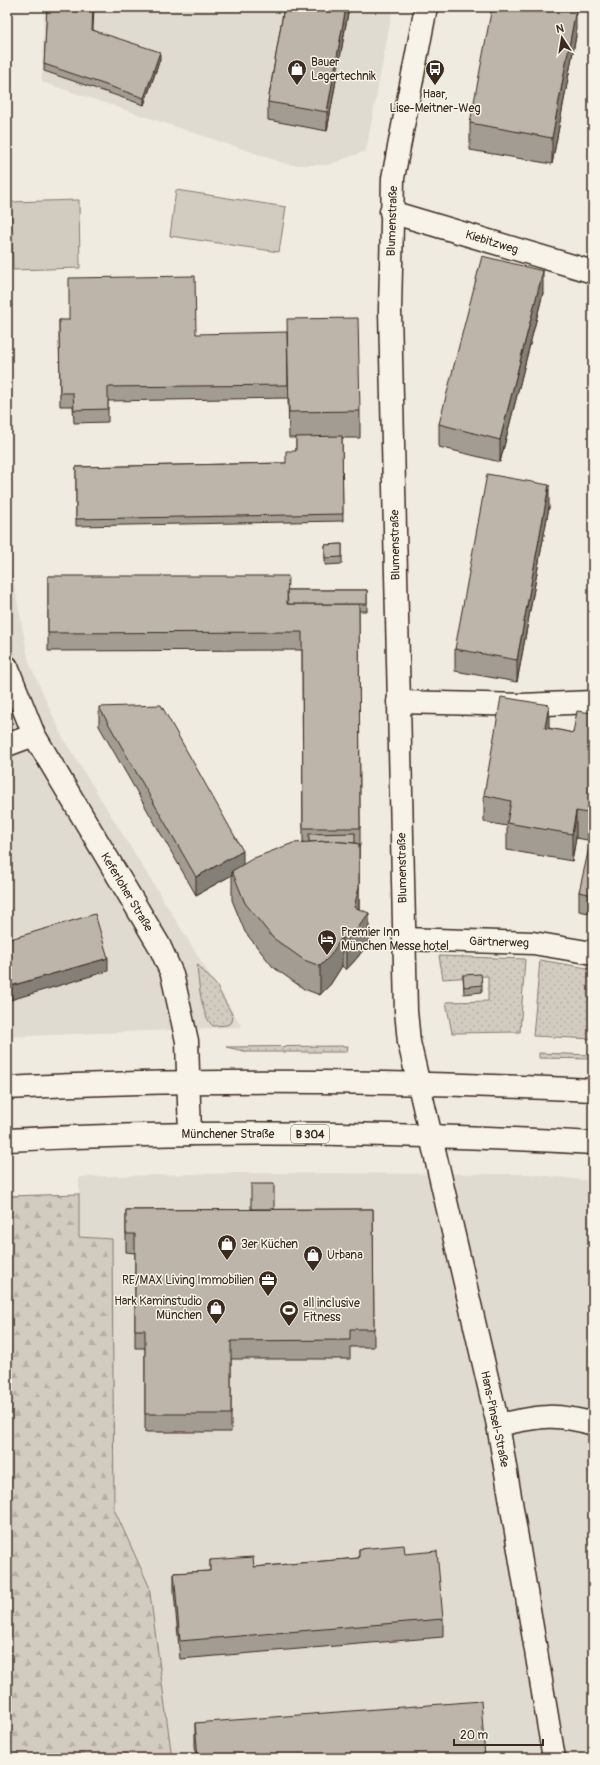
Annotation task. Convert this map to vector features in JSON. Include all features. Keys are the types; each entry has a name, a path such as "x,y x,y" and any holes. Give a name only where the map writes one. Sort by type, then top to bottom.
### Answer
{"street":[{"name":"Blumenstraße","path":"419,1084 409,1042 406,1018 390,319 393,178 426,7"},
{"name":"Kiebitzweg","path":"392,212 593,272"},
{"name":"Keferloher Straße","path":"7,667 34,735 159,945 168,967 187,1041 190,1134"},
{"path":"398,702 522,705 593,702"},
{"path":"7,745 34,735"},
{"name":"Gärtnerweg","path":"404,939 533,943 593,953"},
{"path":"7,1088 189,1082 419,1084 593,1090"},
{"name":"Hans-Pinsel-Straße","path":"419,1084 498,1424 554,1758"},
{"name":"Münchener Straße","path":"7,1140 128,1134 356,1134 593,1143"},
{"path":"498,1424 542,1416 569,1417 593,1424"}],"shaded area":[{"path":"44,7 393,7 366,151 328,165 290,165 42,82"},
{"path":"7,547 29,662 63,738 242,1027 7,1037"},
{"path":"238,1173 530,1174 593,1181 593,1758 172,1758 149,1586 114,1509 112,1239 79,1238 79,1177"}],"green space":[{"path":"176,190 286,207 279,252 170,236"},
{"path":"79,200 80,268 13,270 11,202"},
{"path":"439,956 525,959 520,1032 452,1033 446,1002 488,1001 488,976 443,979"},
{"path":"540,960 593,969 593,1039 533,1036"},
{"path":"197,964 216,985 233,1016 232,1022 227,1025 213,1026 206,1015 201,997"},
{"path":"348,1046 347,1052 248,1052 226,1047"},
{"path":"539,1053 593,1055 593,1059 539,1058"},
{"path":"79,1194 79,1237 112,1239 114,1509 149,1586 172,1758 7,1758 7,1196"}],"building":[{"path":"47,7 93,7 92,30 160,52 144,98 44,64"},
{"path":"284,7 346,7 327,112 268,102"},
{"path":"492,7 565,7 576,9 552,138 470,123"},
{"path":"482,256 543,271 500,440 439,424"},
{"path":"195,276 196,334 287,332 288,385 108,387 108,409 74,410 73,393 60,393 59,320 69,320 69,278"},
{"path":"358,318 360,411 289,412 287,319"},
{"path":"342,436 343,514 76,519 76,467 286,463 286,451 296,451 296,437"},
{"path":"487,474 549,485 517,660 455,649"},
{"path":"342,544 342,557 325,558 325,545"},
{"path":"48,576 288,576 287,604 359,604 360,828 303,828 302,632 48,633"},
{"path":"287,590 367,590 367,604 288,604"},
{"path":"501,697 549,705 545,728 573,733 577,711 593,713 593,814 576,811 572,834 507,823 511,801 484,795"},
{"path":"161,705 243,851 196,877 99,707"},
{"path":"355,833 355,843 329,841 309,842 309,834"},
{"path":"329,841 359,844 359,888 354,907 369,913 346,941 342,937 330,956 320,966 304,960 273,938 245,903 232,871 254,858 293,843"},
{"path":"589,848 593,849 593,895 579,892"},
{"path":"95,914 108,958 7,987 7,940"},
{"path":"481,974 482,985 464,987 463,975"},
{"path":"251,1184 274,1184 274,1209 251,1209"},
{"path":"373,1209 374,1329 350,1329 350,1340 231,1341 231,1414 145,1414 145,1330 135,1330 135,1234 126,1234 126,1210"},
{"path":"404,1545 405,1554 437,1551 443,1619 180,1641 174,1573 210,1571 210,1560 253,1557 254,1567 359,1558 359,1549"},
{"path":"481,1701 485,1758 198,1758 195,1723"}],"place":[{"name":"Bauer Lagertechnik","path":"297,86"},
{"name":"Haar, Lise-Meitner-Weg","path":"435,86"},
{"name":"Premier Inn München Messe hotel","path":"327,956"},
{"name":"3er Küchen","path":"227,1261"},
{"name":"Urbana","path":"313,1272"},
{"name":"RE/MAX Living Immobilien","path":"268,1297"},
{"name":"Hark Kaminstudio München","path":"216,1325"},
{"name":"all inclusive Fitness","path":"289,1327"}]}
